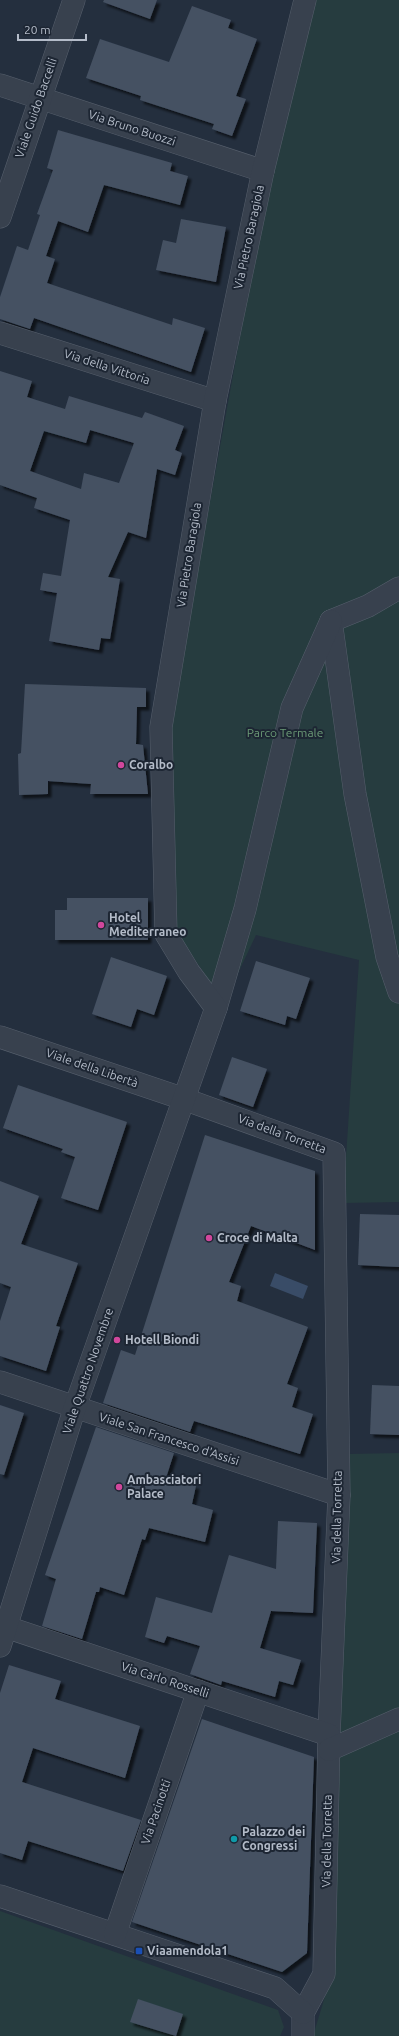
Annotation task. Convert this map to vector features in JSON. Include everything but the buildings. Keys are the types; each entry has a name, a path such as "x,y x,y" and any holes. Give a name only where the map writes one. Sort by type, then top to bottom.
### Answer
{"street":[{"name":"Viale Guido Baccelli","path":"0,217 39,97 74,0"},
{"name":"Via Pietro Baragiola","path":"216,1008 189,972 166,934 161,727 215,401 263,171 305,0"},
{"name":"Via Bruno Buozzi","path":"0,85 263,171"},
{"name":"Via della Vittoria","path":"0,333 215,401"},
{"path":"184,1099 216,1008 245,908 292,708 331,621 368,606 399,588"},
{"path":"331,621 355,794 387,957 399,992"},
{"name":"Viale della Libertà","path":"0,1037 184,1099"},
{"name":"Viale Quattro Novembre","path":"2,1633 75,1407 184,1099"},
{"name":"Via della Torretta","path":"184,1099 334,1153 339,1495 329,1742 324,1974 302,2014 302,2036"},
{"name":"Viale San Francesco d'Assisi","path":"0,1382 339,1495"},
{"name":"Via Carlo Rosselli","path":"2,1633 198,1691 329,1742"},
{"name":"Via Pacinotti","path":"115,1934 198,1691"},
{"path":"329,1742 399,1719"},
{"path":"0,1896 275,1988 302,2014"}],"green space":[{"name":"Parco Termale","path":"312,0 399,0 399,1202 343,1203 359,960 256,935 224,1003 173,927 169,728 261,221"},
{"path":"399,1453 399,2036 313,2036 333,1970 348,1454"},
{"path":"0,1911 278,2010 284,2027 280,2036 0,2036"}],"water":[{"path":"275,1273 308,1286 303,1299 270,1286"}],"place":[{"name":"Coralbo","path":"121,765"},
{"name":"Hotel Mediterraneo","path":"101,925"},
{"name":"Croce di Malta","path":"209,1238"},
{"name":"Hotell Biondi","path":"117,1340"},
{"name":"Ambasciatori Palace","path":"119,1487"},
{"name":"Palazzo dei Congressi","path":"234,1839"},
{"name":"Viaamendola1","path":"139,1951"}]}
